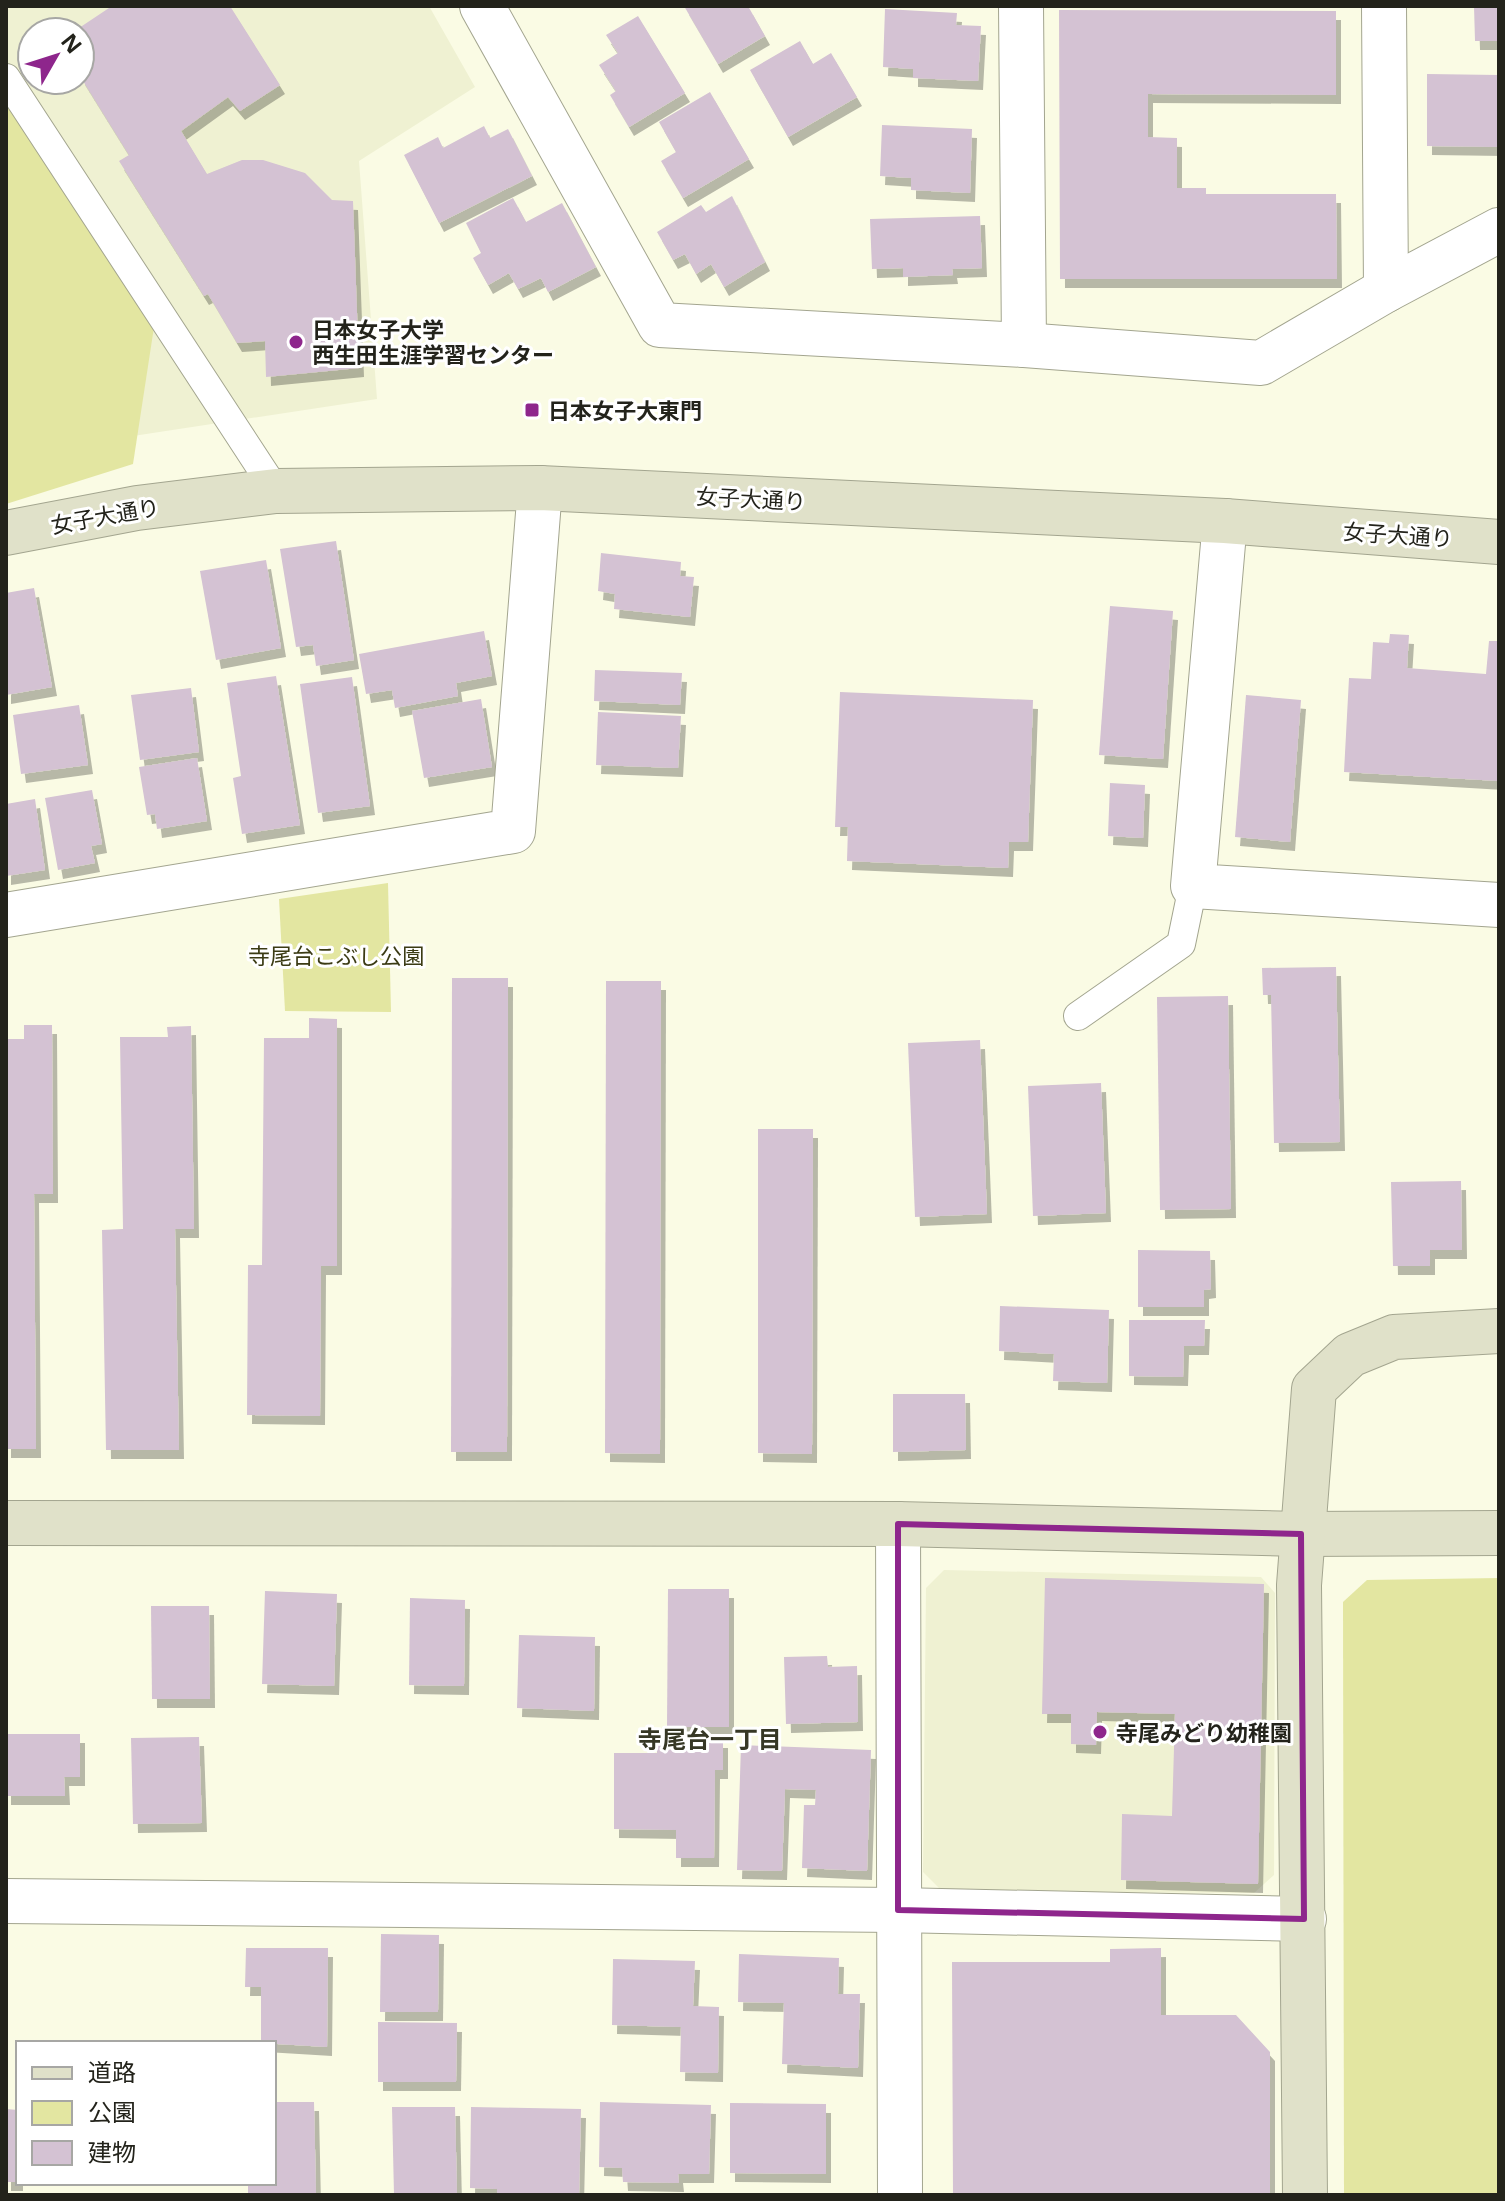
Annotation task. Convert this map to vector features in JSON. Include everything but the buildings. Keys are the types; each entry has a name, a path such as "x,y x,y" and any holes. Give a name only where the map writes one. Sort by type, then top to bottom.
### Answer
{"street":[{"path":"482,6 660,325 1024,345 1261,363 1386,290 1499,230"},
{"path":"1021,6 1024,345"},
{"path":"1384,6 1386,290"},
{"path":"6,915 513,831 540,488"},
{"name":"女子大通り","path":"6,533 137,508 276,491 540,488 1225,521 1499,542"},
{"path":"1225,521 1193,886 1499,905"},
{"path":"1305,2195 1301,1534 1314,1389 1350,1355 1394,1337 1499,1331"},
{"path":"6,1523 898,1524 1301,1534 1499,1533"},
{"path":"898,1524 900,2195"},
{"path":"6,1901 898,1910 1304,1919"}],"lane":[{"path":"6,78 276,491"},
{"path":"1078,1016 1181,944 1193,886"}],"highlighted area":[{"path":"898,1524 1301,1534 1304,1919 898,1910"}],"shaded area":[{"path":"6,6 429,6 475,87 359,161 377,399 120,438 6,467"},
{"name":"寺尾みどり幼稚園","path":"944,1570 1261,1577 1275,1593 1274,1875 1254,1893 942,1891 923,1872 926,1588"}],"green space":[{"path":"6,69 16,85 16,96 23,96 156,314 133,464 6,504"},
{"name":"寺尾台こぶし公園","path":"388,883 391,1012 285,1011 279,899"},
{"path":"1499,1578 1499,2195 1344,2195 1343,1602 1367,1580"}],"place":[{"name":"日本女子大学 西生田生涯学習センター","path":"296,342"},
{"name":"日本女子大東門","path":"532,410"},
{"name":"寺尾みどり幼稚園","path":"1100,1732"}],"district":[{"name":"寺尾台一丁目","path":"710,1738"}]}
